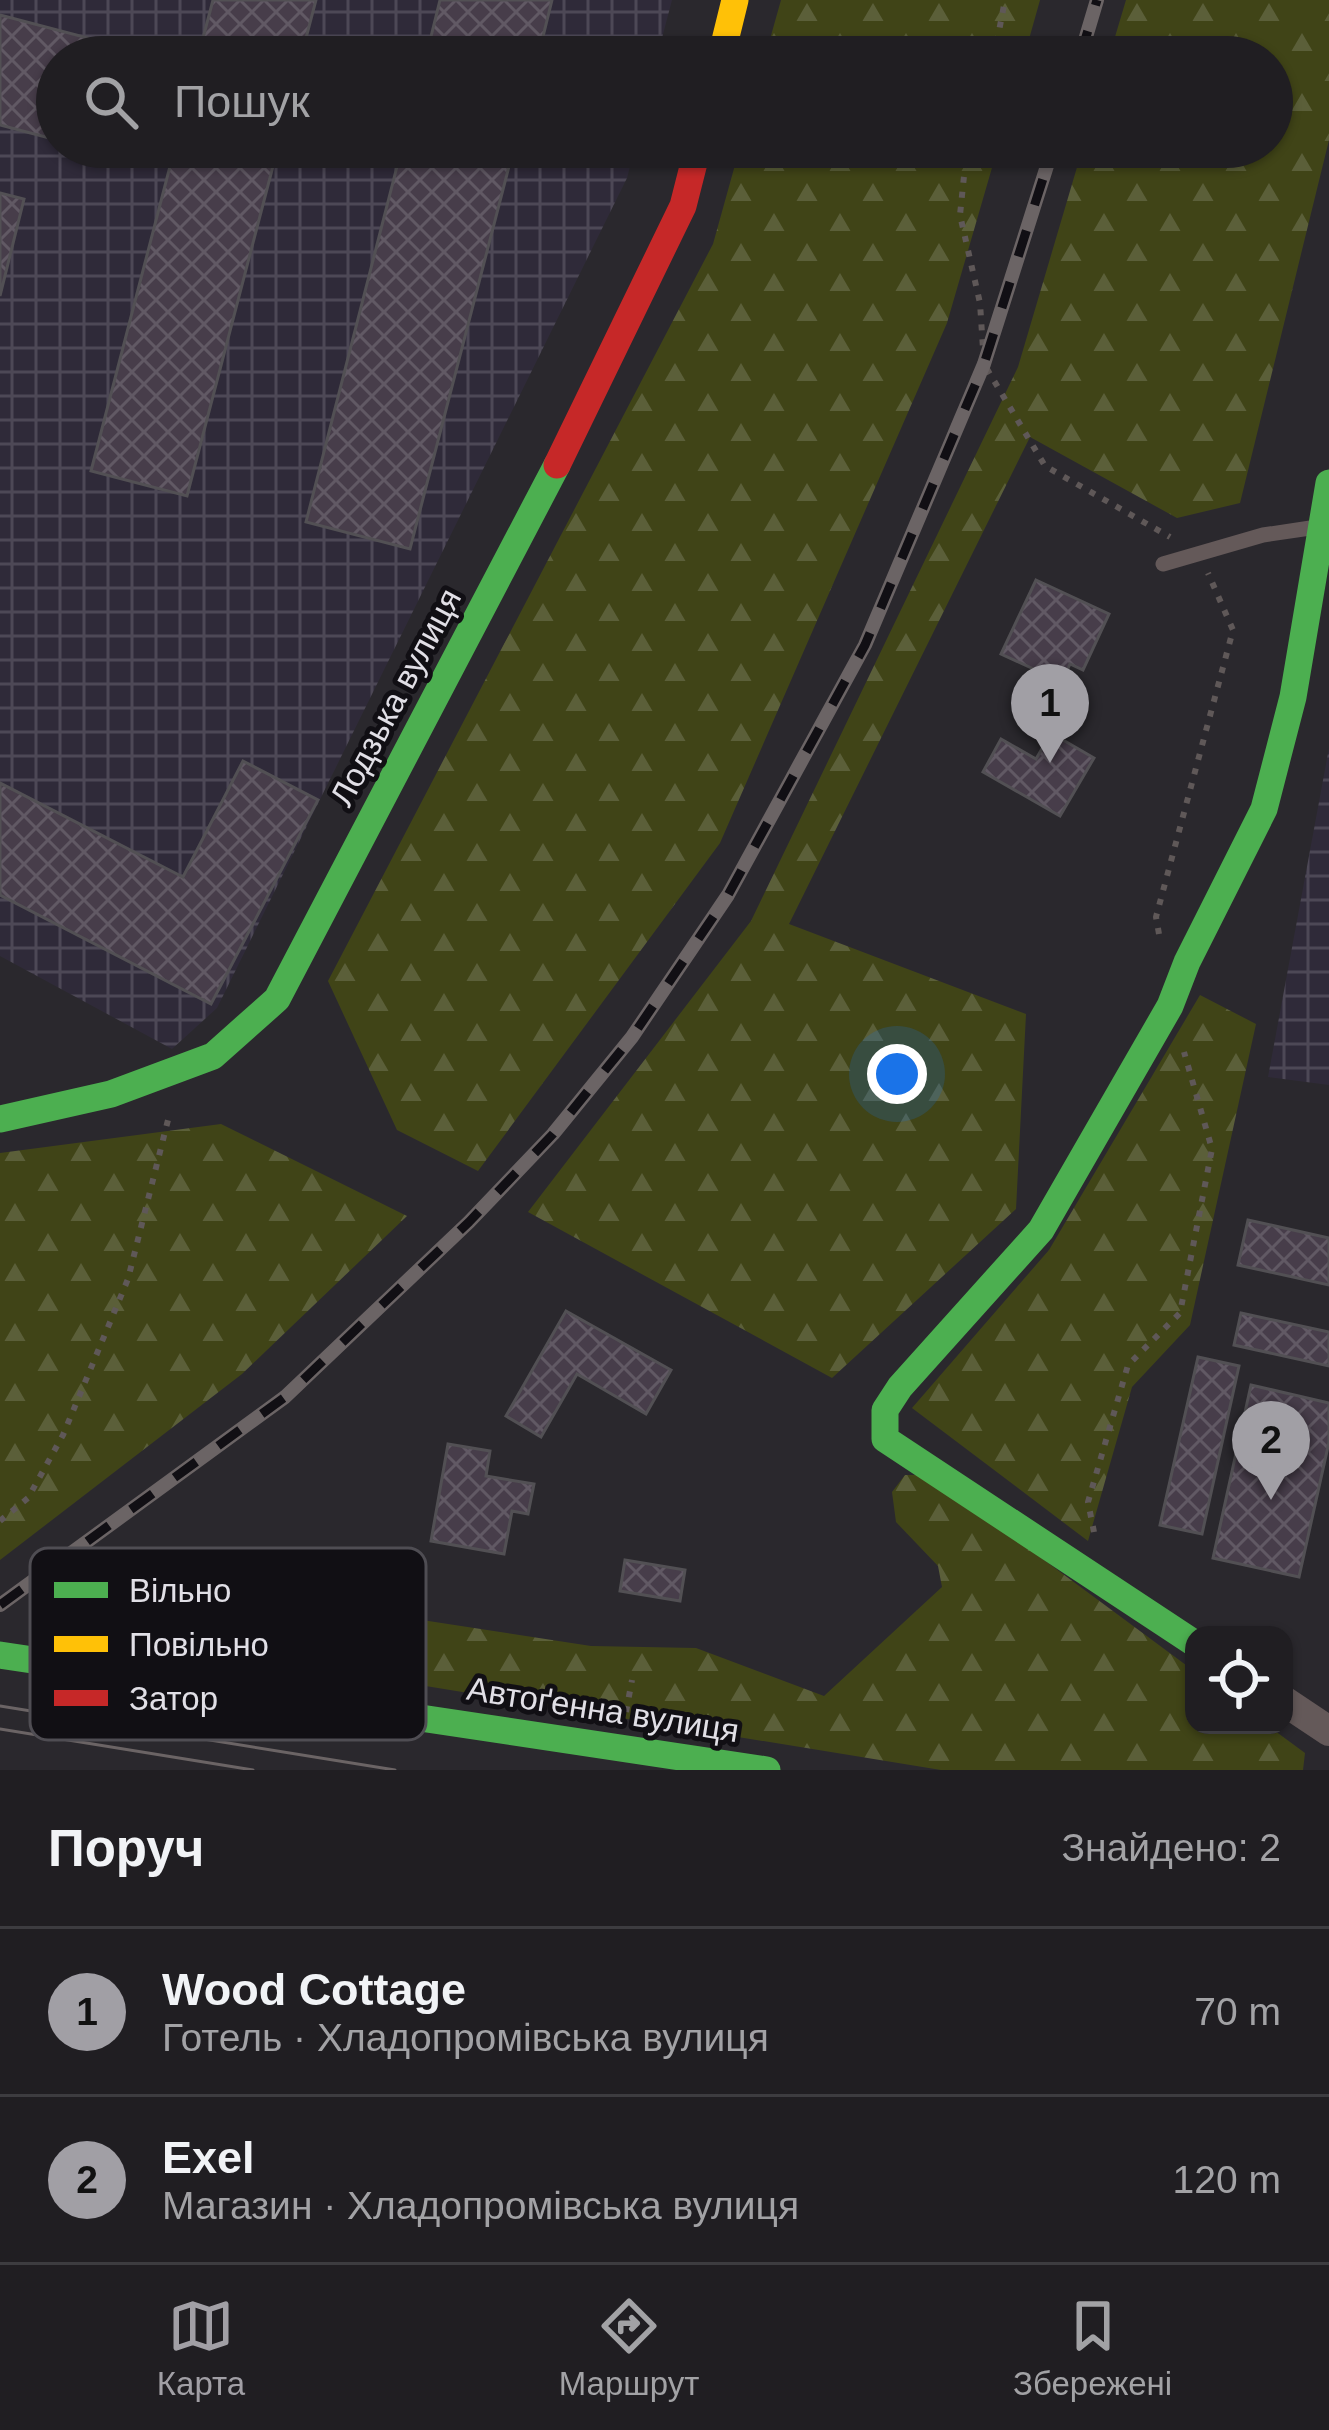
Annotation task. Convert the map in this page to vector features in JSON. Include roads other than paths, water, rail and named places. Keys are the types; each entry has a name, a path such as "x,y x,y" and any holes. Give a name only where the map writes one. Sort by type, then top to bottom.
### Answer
{"street":[{"path":"726,36 735,0"},
{"name":"Лодзька вулиця","path":"0,1119 111,1094 213,1056 277,999 586,411 683,206 693,168"},
{"path":"1185,1637 886,1438 885,1410 900,1387 1041,1230 1171,1006 1187,962 1264,809 1293,697 1326,526 1329,483"},
{"name":"Автоґенна вулиця","path":"0,1654 30,1659"},
{"path":"1293,1708 1329,1731"},
{"name":"Автоґенна вулиця","path":"426,1718 767,1770"}],"lane":[{"path":"1163,564 1263,535 1326,526"}],"tram line":[{"path":"0,1706 30,1711"},
{"path":"0,1729 30,1734"},
{"path":"68,1740 253,1770"},
{"path":"210,1740 395,1770"}],"railway":[{"path":"1086,36 1097,0"},
{"path":"78,1548 285,1397 469,1222 553,1134 632,1037 728,895 865,645 984,364 1046,168"},
{"path":"0,1605 30,1583"}],"place":[{"name":"Wood Cottage","path":"1050,763"},
{"name":"Exel","path":"1271,1500"}]}
